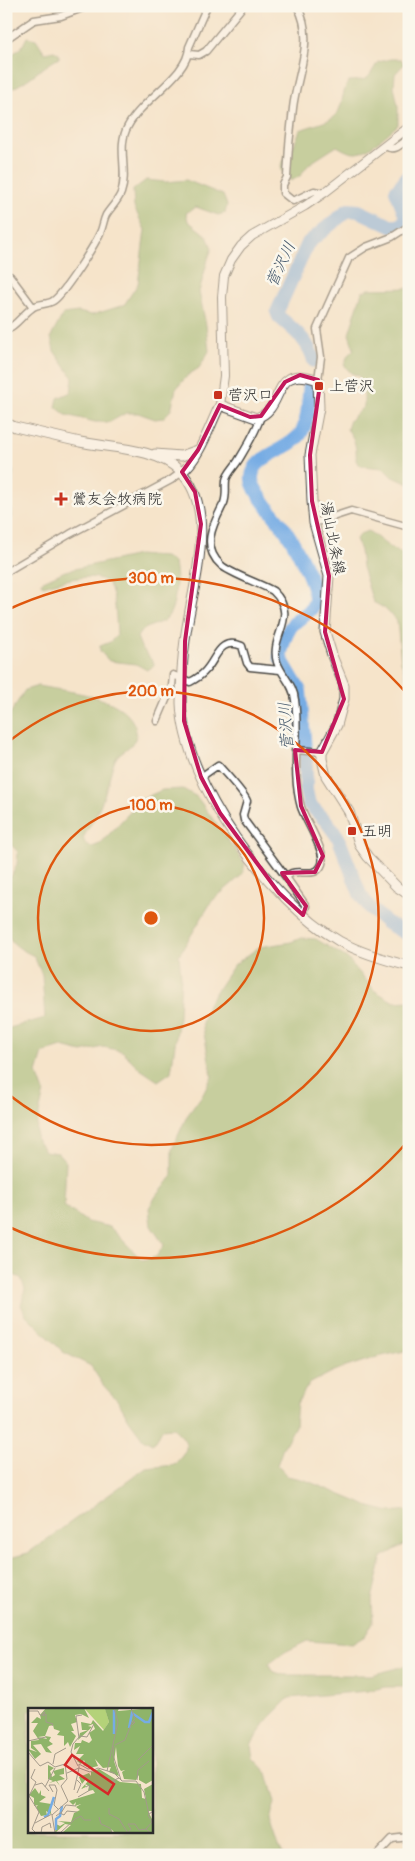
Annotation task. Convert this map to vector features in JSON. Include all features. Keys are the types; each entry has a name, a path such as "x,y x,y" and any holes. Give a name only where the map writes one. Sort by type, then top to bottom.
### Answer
{"main road":[{"path":"182,472 188,467 198,450 220,405 250,417 261,416 268,410 285,382 292,376 305,375 318,380"},
{"name":"湯山北条線","path":"318,380 319,408 310,454 314,523 329,576 326,632 333,658 344,685 344,699 337,725 322,752"},
{"path":"6,423 15,427 80,442 149,454 182,456 198,450"},
{"path":"149,454 171,464 182,472 195,492 201,513 201,542 185,641 182,679 184,721 192,754 201,777 220,813 247,853 279,893 303,915 338,941 383,960 409,966"},
{"path":"322,752 326,776 349,812 360,846 397,887 409,896"}],"street":[{"path":"6,39 34,20 61,16 88,6"},
{"path":"6,330 20,320 33,306 53,302 66,286 100,234 107,214 121,193 123,180 122,138 127,126 140,108 178,74 189,54 189,47 207,6"},
{"path":"189,54 199,55 206,50 243,6"},
{"path":"297,6 304,26 305,52 294,102 287,177 283,185 283,193 293,201 314,191 324,193"},
{"path":"220,405 224,376 222,297 224,276 231,260 241,246 252,236 324,193 409,127"},
{"path":"385,146 390,149 396,148 409,138"},
{"path":"318,380 321,357 317,329 349,258 366,247 392,237 409,226"},
{"path":"6,276 10,276 33,306"},
{"path":"261,416 258,427 226,479 227,492 211,531 210,543 213,555 222,567 273,591 282,603 284,618 276,647 276,656 280,670 292,688 295,698 301,806 323,856 323,862 315,872 309,874 292,873 286,877"},
{"path":"6,572 70,534 171,480 182,472"},
{"path":"314,523 351,511 409,527"},
{"path":"156,721 172,686 173,675 190,682 200,676 211,663 217,650 231,645 242,646 250,667 280,670"},
{"path":"297,750 322,752"},
{"path":"201,777 218,765 242,792 247,801 243,815 244,820 306,906 303,915"},
{"path":"377,1855 392,1838 409,1837"}],"highlighted area":[{"path":"300,375 318,380 319,391 310,455 312,501 329,576 325,632 344,699 322,752 295,750 301,806 323,856 315,872 282,873 306,906 303,915 279,893 220,813 201,777 184,721 185,641 201,524 195,492 182,472 198,450 220,405 250,417 261,416 285,382"}],"green space":[{"path":"27,37 36,39 45,53 54,51 59,54 59,58 6,91 6,56 20,49"},
{"path":"401,59 404,64 395,74 394,86 398,106 398,125 377,142 360,152 350,152 337,146 309,164 300,176 291,181 282,171 281,165 294,145 300,130 332,119 339,109 349,81 368,78 378,62"},
{"path":"146,180 166,182 186,180 223,195 227,205 225,213 218,215 196,207 186,213 188,221 207,236 212,248 199,292 209,351 199,368 188,375 176,389 171,410 163,418 155,419 138,413 126,413 110,422 95,422 66,415 56,407 58,398 71,392 73,378 54,351 51,337 63,314 78,312 92,315 124,305 138,284 145,230 134,207 133,190"},
{"path":"409,288 409,484 391,476 383,468 361,466 356,461 355,444 347,429 350,420 364,406 364,387 359,376 351,373 344,365 348,355 354,349 349,334 362,292 369,289"},
{"path":"6,456 13,472 10,504 11,516 6,534"},
{"path":"368,531 393,549 409,553 409,686 401,661 397,621 384,608 373,602 362,567 356,539 360,534"},
{"path":"138,555 165,557 174,563 176,577 174,602 168,616 163,621 145,629 137,637 141,647 154,663 154,666 147,670 136,664 109,661 100,651 100,646 110,642 117,635 113,596 109,585 104,580 88,577 43,586 41,582 65,571"},
{"path":"38,686 92,696 117,706 127,714 135,726 135,739 115,760 101,805 83,838 86,845 92,847 100,844 142,799 162,790 183,789 197,797 245,864 242,875 212,901 179,955 181,976 179,1017 171,1072 158,1081 140,1069 122,1051 103,1047 82,1052 62,1047 43,1053 37,1073 44,1092 37,1123 36,1139 45,1151 58,1153 66,1162 64,1206 87,1222 110,1227 142,1260 156,1257 164,1245 151,1226 149,1208 156,1196 172,1177 172,1149 187,1116 203,1094 212,1076 202,1023 209,1002 234,965 259,947 291,942 302,938 316,939 347,958 375,991 394,1002 409,1001 409,1350 377,1357 334,1371 309,1384 297,1403 295,1426 283,1448 277,1465 287,1476 305,1480 370,1507 390,1512 409,1510 409,1542 382,1557 372,1599 373,1622 365,1636 352,1644 307,1641 285,1652 269,1664 272,1671 284,1675 371,1675 409,1663 409,1690 405,1687 385,1687 368,1691 289,1698 268,1719 251,1745 253,1758 267,1773 275,1803 270,1820 283,1855 6,1855 6,1559 28,1553 146,1468 174,1465 183,1455 186,1443 173,1428 162,1429 156,1441 152,1444 143,1439 118,1401 103,1385 91,1366 63,1352 25,1314 21,1305 25,1289 21,1278 6,1272 6,1029 45,1018 42,975 34,956 14,943 6,931 6,879 11,877 17,864 18,852 9,843 6,843 6,720 25,690"}],"waterway":[{"name":"菅沢川","path":"314,361 305,342 279,317 277,312 308,243 348,210 359,211 393,227 404,223 406,216 396,191 409,175"},
{"name":"菅沢川","path":"310,384 307,416 301,433 296,439 259,463 254,469 252,477 255,489 290,537 308,573 314,590 315,597 312,607 290,628 280,657 300,691 306,762 306,790 309,804 327,822 338,837 360,894 370,908 387,923 409,935"}],"place":[{"name":"上菅沢","path":"319,386"},
{"name":"菅沢口","path":"218,395"},
{"name":"鶯友会牧病院","path":"61,499"},
{"name":"五明","path":"352,831"}]}
